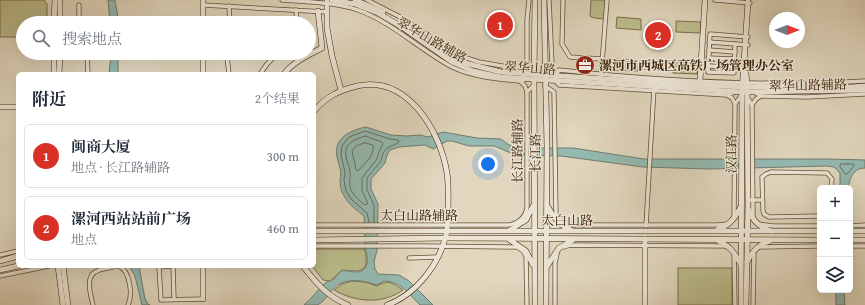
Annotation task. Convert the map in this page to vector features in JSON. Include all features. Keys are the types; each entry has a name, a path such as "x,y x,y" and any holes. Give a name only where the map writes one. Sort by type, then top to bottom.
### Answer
{"main road":[{"path":"54,16 55,0"},
{"path":"60,0 60,16"},
{"name":"翠华山路","path":"355,0 379,10 461,62 545,80 555,78 692,85 744,90 865,86"},
{"name":"长江路","path":"534,305 535,0"},
{"name":"长江路","path":"544,0 547,147 546,305"},
{"path":"700,81 705,0"},
{"path":"329,1 327,28 341,90"},
{"name":"翠华山路","path":"329,1 355,4 378,13 402,27 452,62 473,71 500,77 527,76"},
{"path":"203,2 203,16"},
{"name":"汉江路","path":"744,231 749,202 744,90 749,2"},
{"path":"316,51 322,48 318,11"},
{"path":"54,60 54,72"},
{"path":"60,60 60,72"},
{"path":"203,60 203,72"},
{"path":"286,72 299,60"},
{"name":"翠华山路","path":"555,78 654,88 865,90"},
{"path":"316,109 326,98 341,90 364,85 386,86 405,96 420,111 441,148 447,173 448,200 447,228 445,238 429,272 406,295 387,305"},
{"path":"0,107 16,107"},
{"name":"汉江路","path":"746,305 744,231 741,206 747,171"},
{"path":"749,202 749,212 755,222 774,232"},
{"path":"509,231 526,220 534,203"},
{"path":"546,204 558,222 565,228 574,231"},
{"path":"714,231 724,228 732,222 741,206"},
{"name":"太白山路","path":"316,230 364,228 447,228 509,231 574,231 646,228 714,231 817,231"},
{"path":"853,231 865,231"},
{"name":"太白山路","path":"316,240 445,238 534,240 817,240"},
{"path":"509,239 526,251 534,267"},
{"path":"645,239 645,305"},
{"path":"714,239 729,246 744,264 756,249 766,242 774,240"},
{"path":"546,267 559,248 574,240"},
{"path":"853,240 865,240"},
{"path":"0,261 16,257"},
{"name":"汉江路","path":"741,305 744,264"},
{"path":"0,270 16,266"},
{"path":"58,268 63,305"},
{"path":"63,268 68,305"},
{"path":"202,268 203,299"},
{"path":"305,268 319,287 331,296 348,305"}],"street":[{"name":"翠华山路辅路","path":"282,0 329,1 359,11 380,21 452,67 478,76 520,81 527,76"},
{"name":"翠华山路辅路","path":"367,0 404,19 457,55 479,62 521,69"},
{"path":"527,92 534,77 528,64 527,20 529,0"},
{"path":"549,0 552,63 559,70 555,78 559,85 554,92"},
{"path":"563,0 562,44 570,57 602,59"},
{"path":"601,75 607,0"},
{"path":"715,0 749,2"},
{"path":"203,2 230,6 327,12"},
{"path":"79,5 79,16"},
{"path":"230,6 230,16"},
{"path":"296,10 296,16"},
{"path":"735,44 734,73 708,72 710,34 747,37"},
{"path":"709,42 746,45"},
{"path":"709,50 735,52"},
{"path":"708,58 734,59"},
{"path":"88,60 88,72"},
{"path":"227,60 229,72"},
{"path":"261,72 271,60"},
{"path":"545,68 552,63"},
{"path":"527,76 521,69 528,64"},
{"name":"翠华山路辅路","path":"559,70 601,75 700,81 744,90 761,96 807,97 865,94"},
{"path":"545,80 554,92 556,214 559,219 570,225 646,228 717,225 732,222 735,171 735,104 732,98 727,95"},
{"path":"520,81 525,86 527,92"},
{"name":"翠华山路辅路","path":"559,85 654,88 727,95 744,90 865,81"},
{"path":"646,228 654,88"},
{"path":"735,104 744,90 752,105"},
{"name":"长江路辅路","path":"522,219 527,208 527,92"},
{"path":"747,171 752,105 756,99 761,96"},
{"path":"817,216 769,217 764,214 762,200 762,177 771,172 827,173 832,179 832,185"},
{"path":"749,202 762,200"},
{"name":"太白山路辅路","path":"447,228 509,225 522,219"},
{"path":"755,222 773,226 817,226"},
{"name":"太白山路辅路","path":"316,225 364,228"},
{"path":"853,226 865,225"},
{"path":"555,305 556,257 559,251 570,245 729,246"},
{"path":"316,246 517,247 526,256 527,305"},
{"path":"753,305 756,249 817,246"},
{"path":"853,246 865,246"},
{"path":"0,255 16,251"},
{"path":"734,251 735,305"},
{"path":"410,258 437,257"},
{"path":"0,276 39,268"},
{"path":"93,305 89,283 92,276 95,272 110,268"},
{"path":"122,268 126,273 130,295 128,305"},
{"path":"159,268 161,300 203,299"},
{"path":"173,268 174,299"}],"green space":[{"path":"0,0 44,0 47,4 47,16 16,16 16,37 0,37"},
{"path":"591,0 606,0 605,19 590,16"},
{"path":"617,17 641,19 641,30 616,28"},
{"path":"676,21 701,22 700,33 676,32"},
{"path":"614,59 639,60 638,71 614,70"},
{"path":"674,62 698,63 697,74 673,73"},
{"path":"316,249 364,249 366,254 366,264 362,269 355,271 342,270 330,281 323,280 314,268 316,268"},
{"path":"678,268 732,268 732,305 678,305"},
{"path":"352,281 365,282 377,286 387,282 396,285 403,290 386,298 368,300 351,297 334,290 342,284"}],"water":[{"path":"108,0 115,0 118,16 109,16"},
{"path":"110,60 118,60 118,72 109,72"},
{"path":"366,127 391,135 420,135 428,137 443,132 477,138 501,139 509,145 518,148 573,148 644,159 865,160 865,168 861,168 853,174 849,185 840,185 840,173 834,167 827,166 710,169 643,167 561,156 520,155 494,146 469,146 452,141 447,141 433,149 425,145 399,147 390,150 385,163 371,179 371,189 378,204 377,250 374,262 375,269 378,274 399,275 409,281 433,305 420,305 404,289 395,283 384,281 377,285 360,281 348,281 337,285 319,304 304,305 324,284 334,279 341,271 360,272 367,264 364,216 344,197 341,187 341,172 336,150 340,140 355,130"},
{"path":"130,268 139,268 145,299 150,305 142,305 135,276"},
{"path":"836,293 844,293 845,305 836,305"}],"place":[{"name":"闽商大厦","path":"500,25"},
{"name":"漯河西站站前广场","path":"658,35"},
{"name":"漯河市西城区高铁广场管理办公室","path":"585,65"}]}
